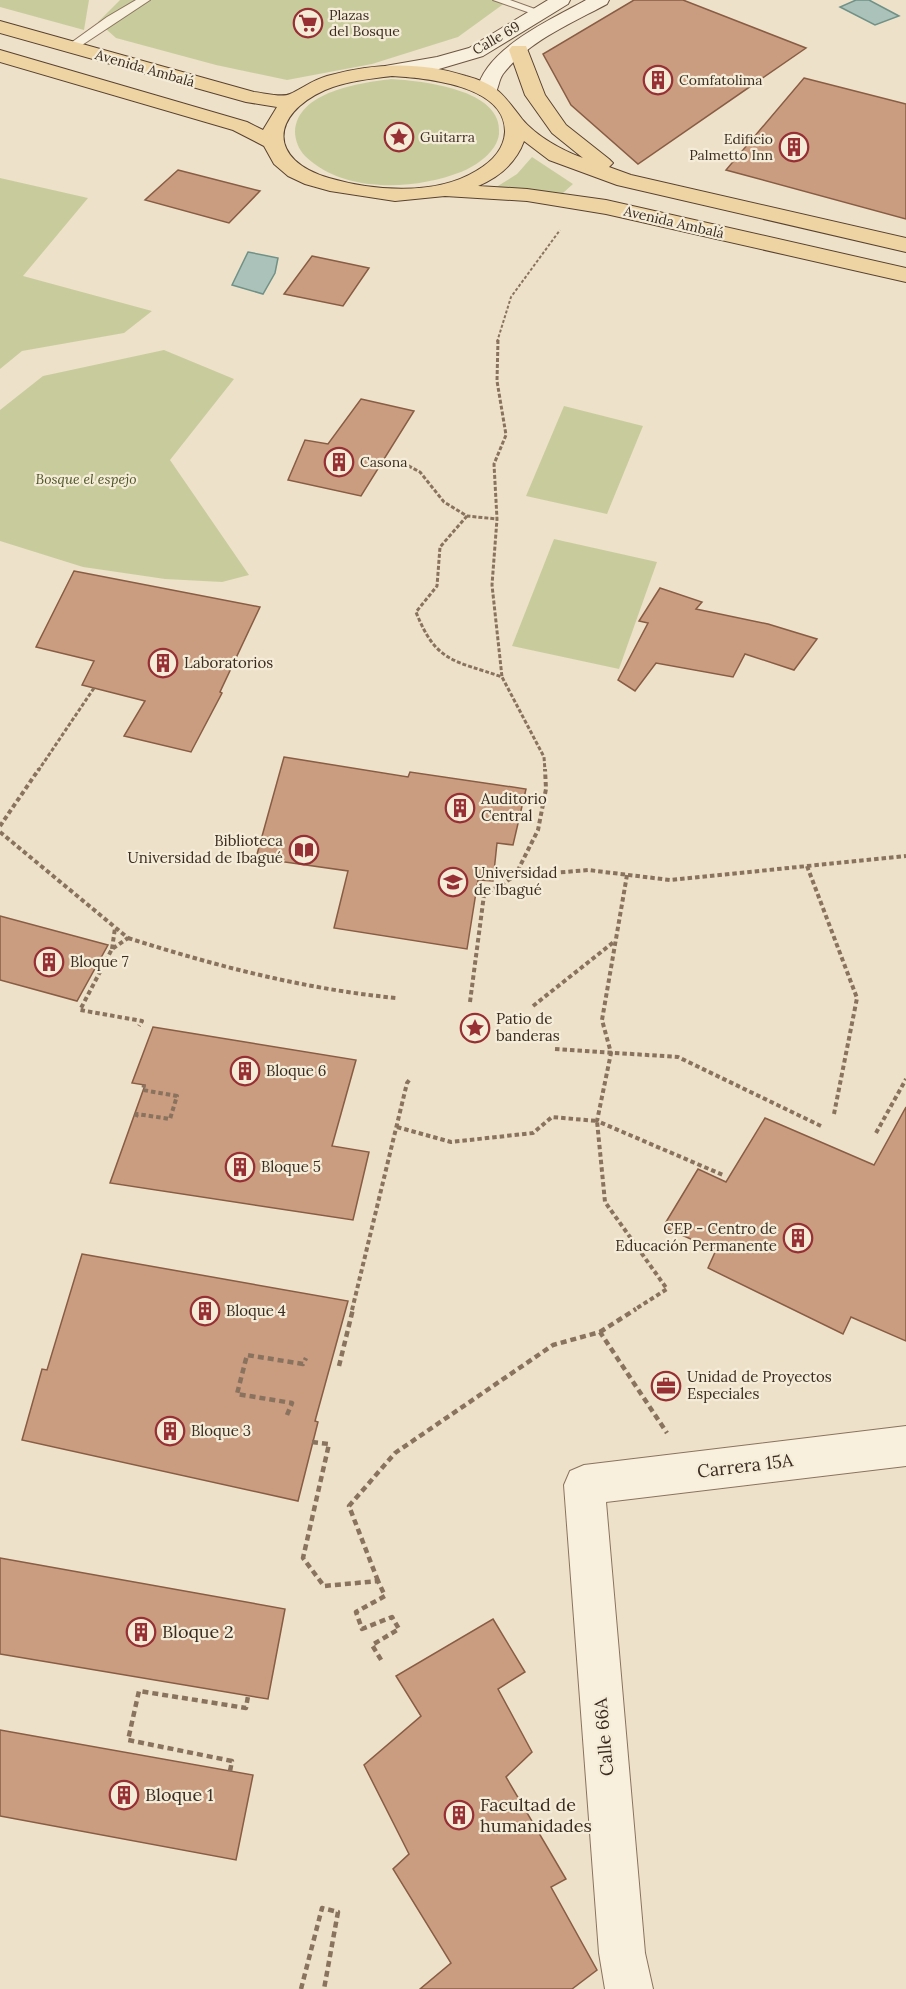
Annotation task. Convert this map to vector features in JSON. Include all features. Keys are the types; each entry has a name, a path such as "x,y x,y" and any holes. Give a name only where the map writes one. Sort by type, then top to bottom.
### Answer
{"main road":[{"name":"Avenida Ambalá","path":"0,27 253,98 291,102"},
{"path":"519,50 535,95 559,129 625,180"},
{"name":"Avenida Ambalá","path":"0,56 230,123 273,143"},
{"path":"487,91 438,75 392,70 352,75 326,83 291,102 273,129 273,143 284,162 297,173 326,184 361,193 400,195 440,191 474,180 499,164 514,145 516,125"},
{"name":"Avenida Ambalá","path":"487,91 506,107 516,125 556,156 625,180 906,245"},
{"name":"Avenida Ambalá","path":"440,191 527,195 606,207 906,275"}],"street":[{"name":"Calle 69","path":"392,70 439,63 476,52 561,0"},
{"name":"Calle 69","path":"487,91 490,78 519,50 546,31 600,0"},
{"name":"Carrera 15A","path":"584,1485 906,1446"},
{"name":"Calle 66A","path":"584,1485 621,1942 629,1989"}],"lane":[{"path":"72,47 111,19 144,0"},
{"path":"499,0 540,13"}],"path":[{"path":"515,876 538,830 546,789 544,757 502,677 492,585 497,519 494,464 506,435 497,381 496,346 511,297 567,222"},
{"path":"403,463 420,472 444,502 467,516 497,519"},
{"path":"467,516 440,547 437,586 416,612 426,637 445,657 502,677"},
{"path":"0,825 94,688"},
{"path":"0,832 128,938 209,964 350,995 396,998"},
{"path":"470,1002 484,895 515,876 588,870 670,880 906,856"},
{"path":"807,866 857,998 834,1114"},
{"path":"383,1664 372,1645 399,1629 392,1617 362,1629 356,1612 385,1596 349,1506 394,1453 553,1345 600,1332 668,1289 605,1202 597,1121 611,1053 602,1020 627,875"},
{"path":"115,928 112,949 80,1010 142,1021 139,1026"},
{"path":"112,949 128,938"},
{"path":"532,1005 616,941"},
{"path":"555,1049 678,1057 821,1126"},
{"path":"339,1366 407,1083 411,1078"},
{"path":"876,1133 906,1079"},
{"path":"136,1118 137,1114 170,1119 177,1096 143,1090 144,1085"},
{"path":"397,1127 451,1142 532,1133 552,1117 597,1121 723,1175"},
{"path":"600,1332 672,1441"},
{"path":"339,1334 346,1335"},
{"path":"287,1415 291,1403 237,1394 247,1355 303,1365 306,1358"},
{"path":"312,1442 328,1444 303,1558 324,1586 378,1581"},
{"path":"230,1771 232,1761 128,1740 139,1691 246,1708 248,1696"},
{"path":"301,1989 322,1908 338,1912 324,1989"}],"green space":[{"path":"0,0 89,0 84,30 0,7"},
{"path":"120,0 509,0 458,37 372,64 287,80 216,65 116,38 98,22"},
{"path":"391,79 440,85 475,97 489,107 497,119 499,134 494,147 479,162 461,172 443,178 402,185 359,183 339,177 321,168 303,154 295,132 298,118 307,107 318,98 332,92 364,83"},
{"path":"532,157 573,184 563,193 493,189 517,174"},
{"path":"0,178 88,198 23,276 152,311 124,333 22,351 0,369"},
{"name":"Bosque el espejo","path":"164,350 234,379 170,460 249,575 222,582 165,579 83,567 0,541 0,410 43,376"},
{"path":"564,406 643,426 607,514 526,496"},
{"path":"554,539 657,562 619,669 512,646"}],"water":[{"path":"856,0 869,0 899,16 875,25 840,7"},
{"path":"248,252 278,258 275,273 263,294 232,285"}],"building":[{"name":"Comfatolima","path":"634,0 683,0 806,48 638,164 571,105 543,54"},
{"name":"Edificio Palmetto Inn","path":"804,78 906,104 906,219 726,170"},
{"path":"178,170 260,191 229,223 145,200"},
{"path":"312,256 369,268 343,306 284,294"},
{"name":"Casona","path":"361,399 414,411 361,496 288,480 305,440 328,444"},
{"name":"Laboratorios","path":"74,571 260,607 220,692 222,693 191,752 124,736 145,701 82,685 94,661 36,647"},
{"path":"660,588 702,602 696,609 768,624 817,639 794,670 745,654 733,677 656,663 635,691 618,680 648,623 639,621"},
{"name":"Biblioteca Universidad de Ibagué","path":"284,757 408,777 410,772 526,789 513,845 497,843 493,881 478,880 467,949 334,928 348,871 256,858"},
{"name":"Bloque 7","path":"0,916 108,945 77,1001 0,980"},
{"path":"153,1027 356,1060 332,1146 369,1152 353,1220 110,1183 145,1085 132,1083"},
{"name":"CEP - Centro de Educación Permanente","path":"906,1107 906,1341 851,1317 843,1334 708,1268 716,1250 663,1227 698,1169 726,1182 765,1118 874,1165"},
{"path":"82,1254 348,1301 315,1421 318,1422 298,1501 22,1440 42,1369 47,1370"},
{"name":"Bloque 2","path":"0,1558 285,1609 268,1699 0,1654"},
{"name":"Facultad de humanidades","path":"493,1619 525,1672 498,1689 532,1752 506,1777 566,1879 551,1887 597,1970 572,1989 420,1989 451,1963 393,1869 409,1854 364,1765 421,1716 396,1676"},
{"name":"Bloque 1","path":"0,1730 253,1775 236,1860 0,1816"}],"place":[{"name":"Plazas del Bosque","path":"308,23"},
{"name":"Comfatolima","path":"658,80"},
{"name":"Guitarra","path":"399,137"},
{"name":"Edificio Palmetto Inn","path":"794,147"},
{"name":"Casona","path":"339,462"},
{"name":"Laboratorios","path":"163,663"},
{"name":"Auditorio Central","path":"460,808"},
{"name":"Biblioteca Universidad de Ibagué","path":"304,850"},
{"name":"Universidad de Ibagué","path":"453,882"},
{"name":"Bloque 7","path":"49,962"},
{"name":"Patio de banderas","path":"475,1028"},
{"name":"Bloque 6","path":"245,1071"},
{"name":"Bloque 5","path":"240,1167"},
{"name":"CEP - Centro de Educación Permanente","path":"798,1238"},
{"name":"Bloque 4","path":"205,1311"},
{"name":"Unidad de Proyectos Especiales","path":"666,1386"},
{"name":"Bloque 3","path":"170,1431"},
{"name":"Bloque 2","path":"141,1632"},
{"name":"Bloque 1","path":"124,1795"},
{"name":"Facultad de humanidades","path":"459,1815"}]}
